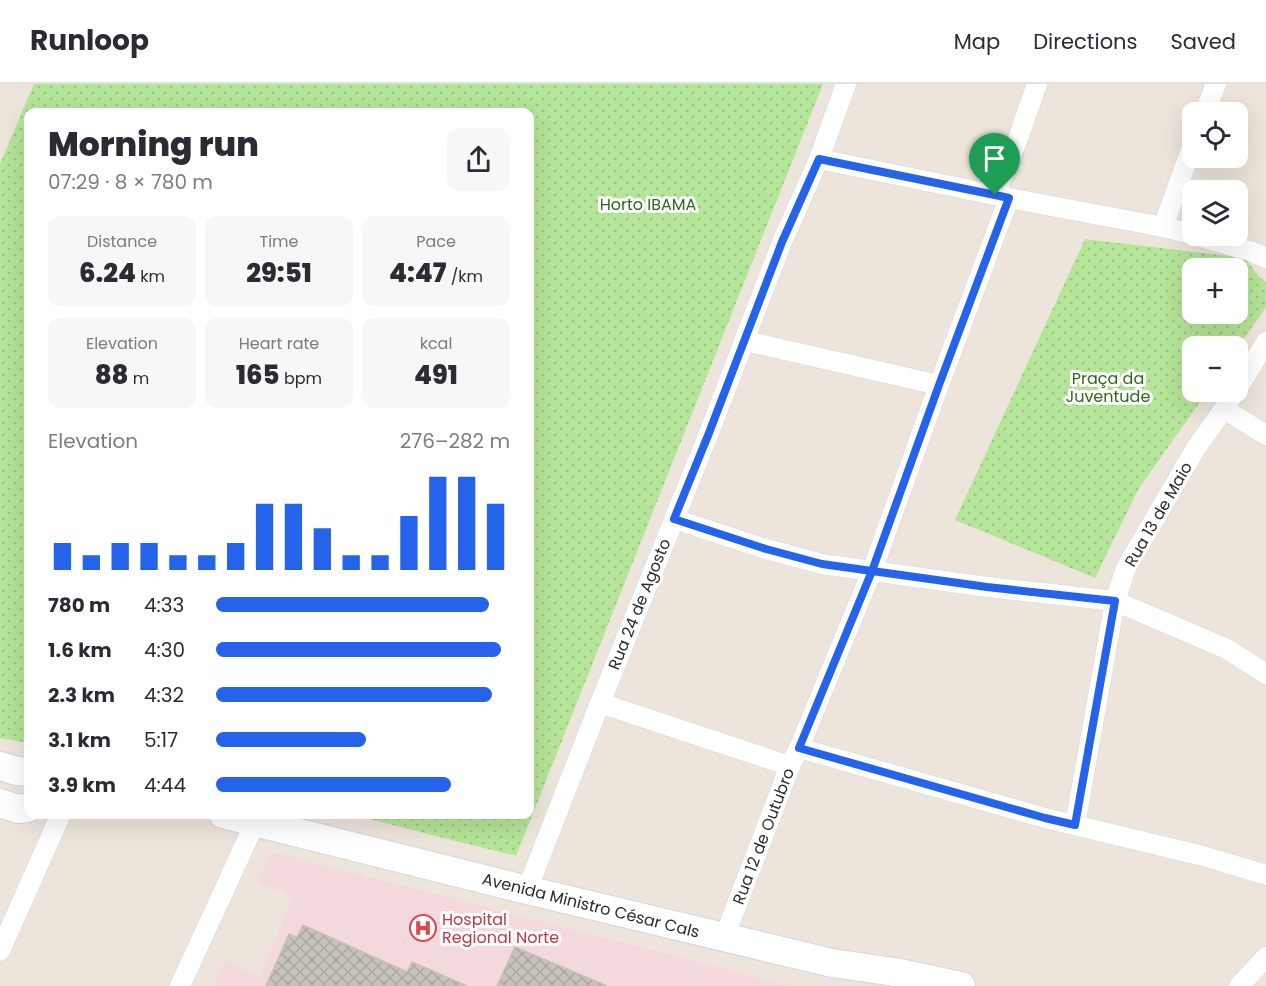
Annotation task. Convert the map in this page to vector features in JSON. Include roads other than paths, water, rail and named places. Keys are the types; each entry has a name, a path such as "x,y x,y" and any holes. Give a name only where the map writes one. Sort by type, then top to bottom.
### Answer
{"main road":[{"path":"0,766 24,772"},
{"path":"0,803 18,809 24,808"},
{"name":"Avenida Ministro César Cals","path":"241,819 895,979 962,986"}],"street":[{"name":"Rua 24 de Agosto","path":"527,890 782,242 819,159 846,84"},
{"name":"Rua 12 de Outubro","path":"724,938 795,757 872,571 939,385 1002,196 1036,84"},
{"path":"1209,102 1216,84"},
{"path":"819,159 1182,231"},
{"path":"1163,226 1184,168"},
{"path":"1238,246 1261,252"},
{"path":"745,340 939,385"},
{"name":"Rua 13 de Maio","path":"1248,371 1266,342"},
{"name":"Rua 13 de Maio","path":"1075,825 1115,601 1126,568 1196,448 1228,402"},
{"path":"1224,409 1266,435"},
{"path":"674,519 766,549 822,564 987,587 1115,601 1227,649 1266,674"},
{"path":"600,702 795,757 1203,856 1266,874"},
{"path":"0,951 59,819"},
{"path":"180,986 255,823"},
{"path":"1239,986 1266,957"}],"place":[{"name":"Hospital Regional Norte","path":"423,928"}],"park label":[{"name":"Horto IBAMA","path":"648,204"},
{"name":"Praça da Juventude","path":"1108,387"}]}
